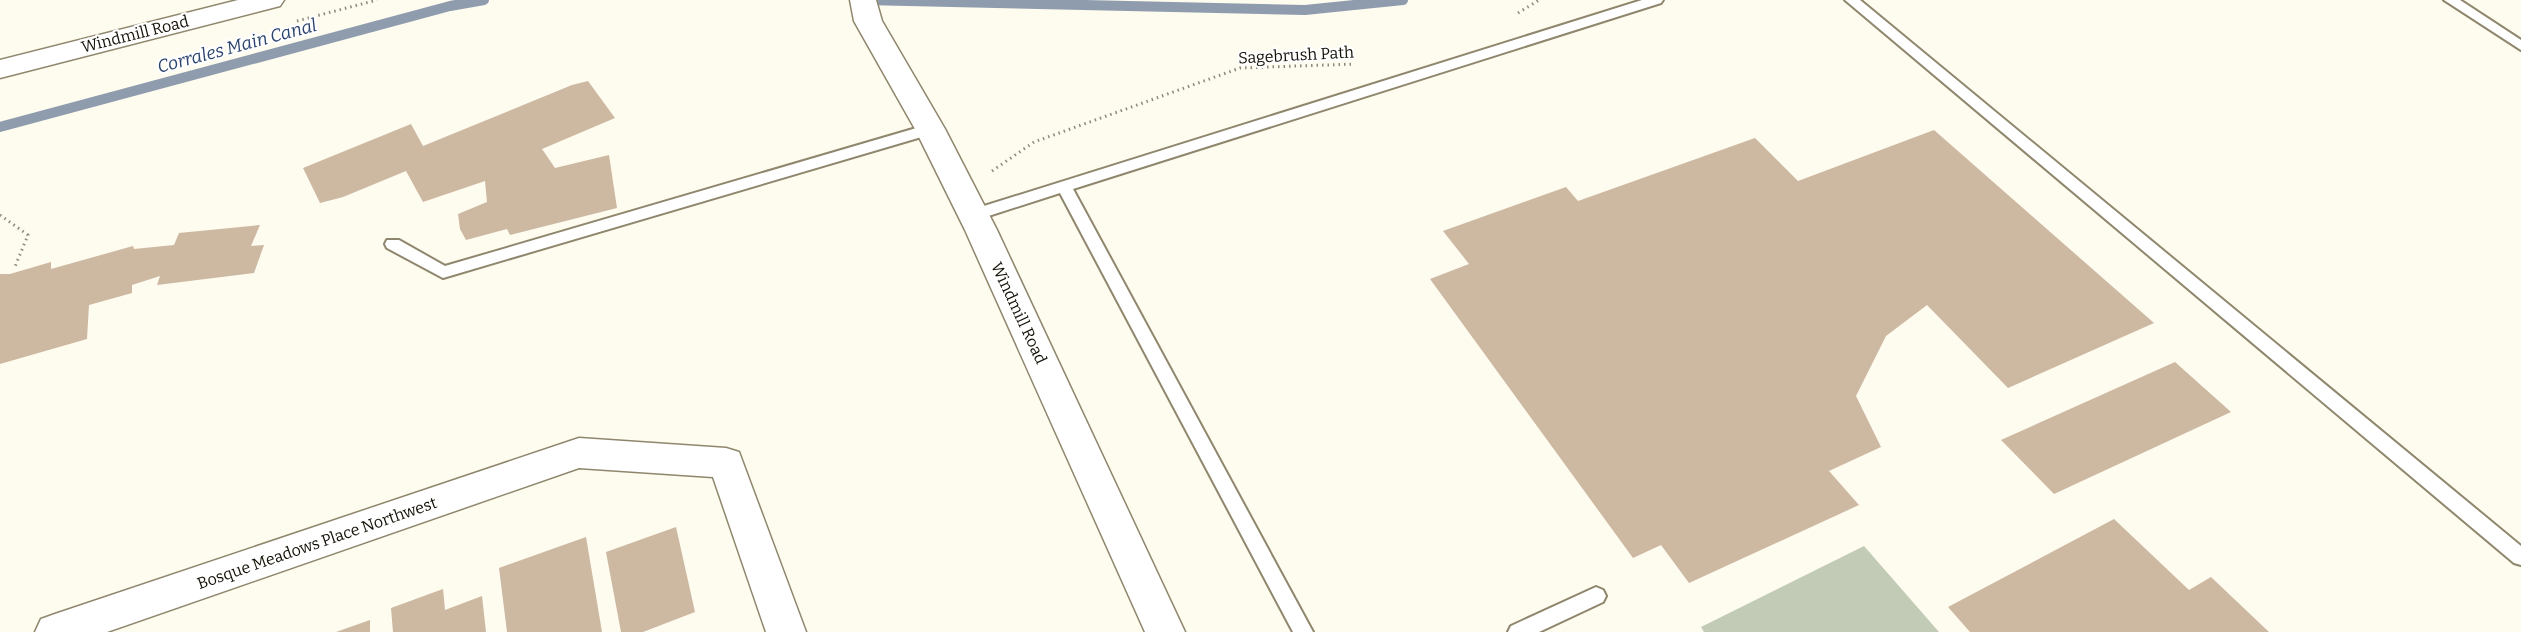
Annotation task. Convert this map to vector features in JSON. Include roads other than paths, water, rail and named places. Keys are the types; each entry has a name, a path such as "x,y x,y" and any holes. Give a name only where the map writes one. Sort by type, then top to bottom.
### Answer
{"street":[{"name":"Windmill Road","path":"0,69 270,0"},
{"name":"Windmill Road","path":"865,10 930,129 966,201 1165,632"},
{"name":"Bosque Meadows Place Northwest","path":"55,632 579,453 726,463 786,632"}],"lane":[{"path":"966,201 1064,186 1275,122 1656,0"},
{"path":"1852,0 2521,557"},
{"path":"2451,0 2521,46"},
{"path":"393,244 442,272 930,129"},
{"path":"1064,186 1303,632"},
{"path":"1518,632 1596,596"}],"waterway":[{"name":"Corrales Main Canal","path":"0,127 450,6 484,0"},
{"name":"Corrales Main Canal","path":"864,0 1305,10 1403,0"}]}
